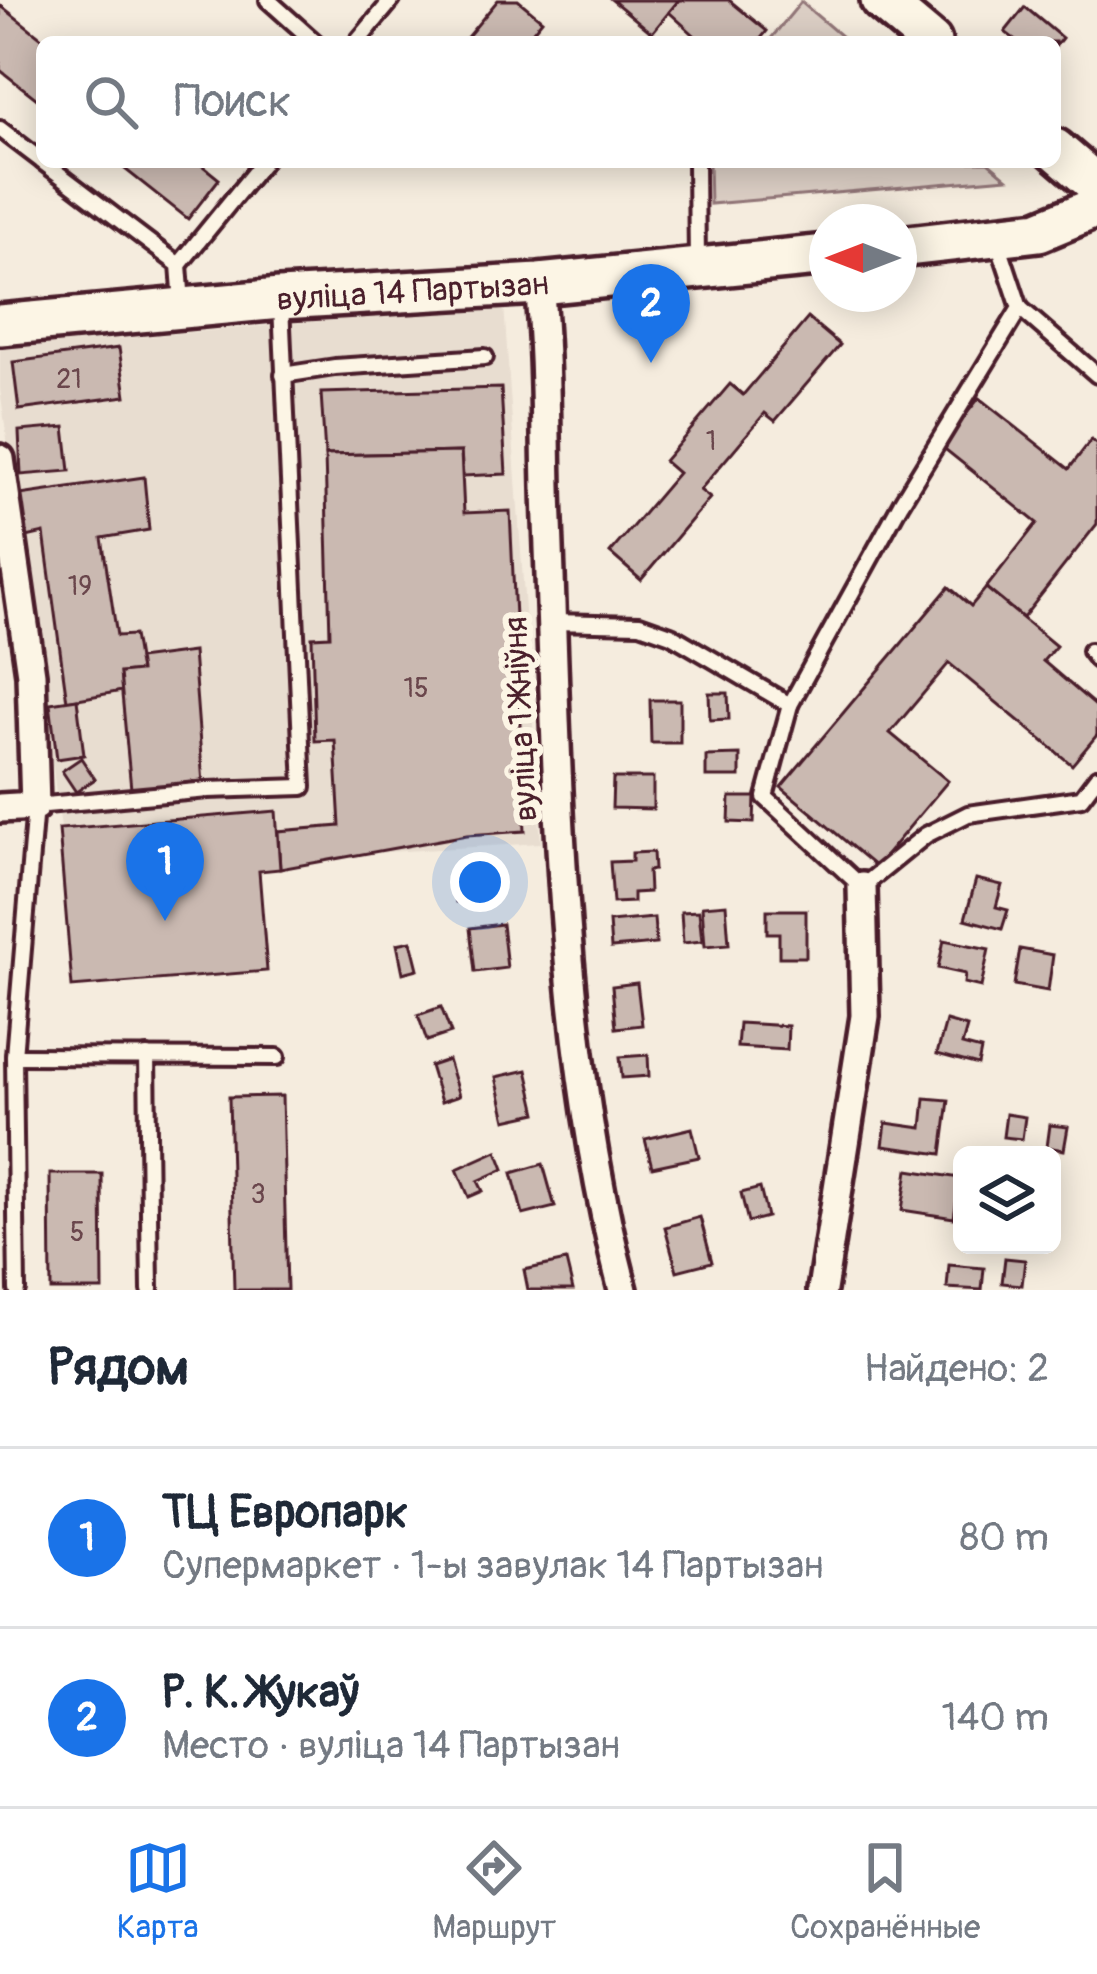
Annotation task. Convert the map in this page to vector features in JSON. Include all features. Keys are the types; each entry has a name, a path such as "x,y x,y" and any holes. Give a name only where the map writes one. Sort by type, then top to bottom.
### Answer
{"main road":[{"path":"881,0 924,36"},
{"path":"1061,153 1097,185"},
{"path":"917,246 1039,231 1097,207"},
{"name":"вуліца 14 Партызан","path":"0,325 280,299 538,284 809,257"}],"street":[{"name":"вуліца 1 Жніўня","path":"538,284 575,1011 587,1112 623,1290"},
{"path":"0,459 31,674 34,806 0,808"},
{"path":"822,1290 865,1016 862,887"}],"lane":[{"path":"268,0 308,36"},
{"path":"362,36 392,0"},
{"path":"0,129 36,157"},
{"path":"51,168 178,265"},
{"path":"182,308 178,265 257,168"},
{"path":"696,168 697,268"},
{"path":"995,238 1020,308 1097,375"},
{"path":"17,1290 14,1055 34,806 208,790 303,787 280,299"},
{"path":"1020,308 901,503 790,705 765,797 862,887 926,835 968,814 1081,798 1097,777"},
{"path":"283,375 485,357"},
{"path":"552,622 640,624 790,705"},
{"path":"14,1055 277,1057"},
{"path":"147,1056 151,1290"}],"shaded area":[{"path":"801,2 841,36 773,36"},
{"path":"709,168 995,168 1007,178 710,204"},
{"path":"504,305 541,843 67,871 0,389 0,349"}],"building":[{"path":"498,0 518,0 542,20 529,36 468,36"},
{"path":"612,0 679,0 652,33"},
{"path":"679,0 729,0 767,31 763,36 695,36 669,12"},
{"path":"0,5 39,36 36,98 0,70"},
{"path":"1025,7 1060,36 1010,36 1005,32"},
{"path":"124,168 205,168 219,179 188,219"},
{"path":"808,318 840,345 775,421 765,413 700,490 710,498 641,580 610,553 678,473 664,461 730,384 743,395"},
{"path":"119,348 126,396 19,410 13,362"},
{"path":"501,388 506,474 463,476 461,452 325,455 321,393"},
{"path":"979,398 1069,469 1091,440 1097,444 1097,524 1023,618 986,588 1037,523 941,446"},
{"path":"65,427 70,471 21,475 19,431"},
{"path":"461,452 464,513 510,511 525,831 467,835 280,869 278,831 340,826 335,740 315,741 312,637 330,636 325,455"},
{"path":"144,477 149,530 102,538 117,636 134,635 140,671 120,673 122,691 67,701 44,533 27,537 20,495"},
{"path":"949,587 971,606 986,588 1056,646 1043,661 1097,707 1097,735 1072,765 949,663 890,733 948,781 876,867 781,787"},
{"path":"193,652 203,784 131,789 120,673 140,671 138,659"},
{"path":"709,693 728,693 729,719 710,720"},
{"path":"77,699 84,755 57,759 50,703"},
{"path":"650,700 680,700 680,743 651,743"},
{"path":"740,755 740,777 706,777 706,756"},
{"path":"81,758 95,779 76,792 62,771"},
{"path":"613,778 653,778 653,809 612,808"},
{"path":"730,797 755,797 754,823 729,822"},
{"path":"276,811 280,869 259,871 267,971 72,987 59,829"},
{"path":"653,852 649,892 633,893 633,902 613,903 610,862 632,861 632,853"},
{"path":"492,872 494,899 456,902 454,875"},
{"path":"976,879 1002,885 996,907 1008,910 1002,929 965,919"},
{"path":"726,904 729,944 705,946 702,906"},
{"path":"767,910 806,910 806,957 779,957 779,933 767,933"},
{"path":"699,911 702,941 683,943 681,912"},
{"path":"654,918 656,944 611,948 609,922"},
{"path":"502,924 507,968 475,972 470,928"},
{"path":"944,940 989,949 981,987 964,983 965,974 938,968"},
{"path":"411,941 418,969 403,973 397,944"},
{"path":"1020,949 1053,955 1048,991 1014,985"},
{"path":"637,983 642,1025 616,1028 612,986"},
{"path":"441,1007 451,1033 427,1041 418,1015"},
{"path":"946,1021 967,1027 962,1045 981,1050 978,1065 937,1054"},
{"path":"739,1023 788,1026 787,1050 737,1047"},
{"path":"648,1055 649,1076 622,1078 620,1057"},
{"path":"448,1060 459,1096 441,1102 430,1066"},
{"path":"527,1070 537,1113 506,1120 496,1077"},
{"path":"282,1096 287,1290 234,1290 229,1097"},
{"path":"925,1098 949,1100 942,1154 883,1146 886,1123 922,1128"},
{"path":"1006,1114 1025,1117 1022,1139 1003,1137"},
{"path":"1050,1125 1068,1127 1064,1150 1047,1146"},
{"path":"692,1128 699,1157 652,1167 645,1139"},
{"path":"497,1151 504,1169 478,1181 483,1191 469,1197 457,1169"},
{"path":"543,1164 555,1207 523,1215 512,1173"},
{"path":"908,1170 953,1177 953,1218 902,1210"},
{"path":"50,1174 102,1174 103,1290 51,1290"},
{"path":"760,1188 767,1217 748,1222 741,1193"},
{"path":"700,1217 712,1262 677,1271 665,1227"},
{"path":"1005,1258 1025,1260 1022,1285 1002,1283"},
{"path":"566,1261 573,1290 528,1290 524,1270"},
{"path":"949,1265 984,1268 982,1290 947,1288"}],"place":[{"name":"Р. К. Жукаў","path":"651,363"},
{"name":"ТЦ Европарк","path":"165,921"}]}
